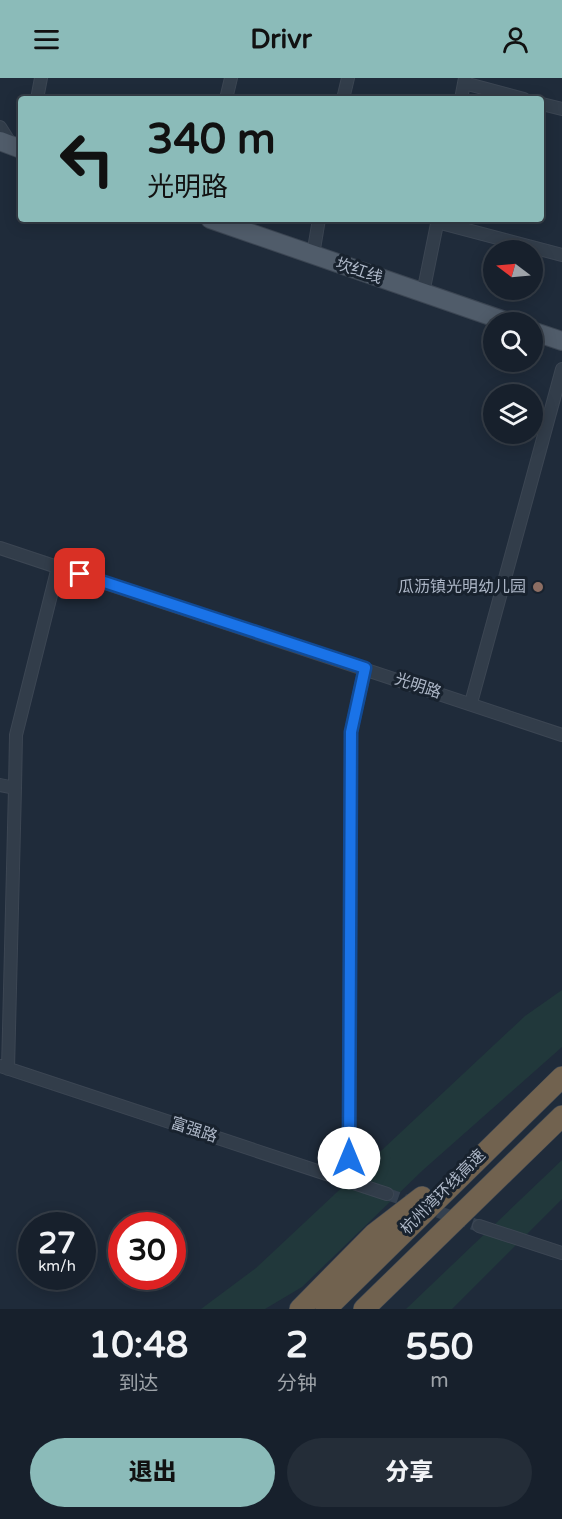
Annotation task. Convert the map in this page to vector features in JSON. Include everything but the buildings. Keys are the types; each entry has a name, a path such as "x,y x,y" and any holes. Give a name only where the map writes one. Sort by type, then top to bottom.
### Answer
{"highway":[{"name":"杭州湾环线高速","path":"326,1309 562,1077"},
{"name":"杭州湾环线高速","path":"364,1309 562,1116"},
{"path":"300,1309 374,1234 488,1148"}],"main road":[{"name":"坎红线","path":"219,222 483,314"},
{"path":"543,335 562,342"}],"street":[{"path":"38,96 41,78"},
{"path":"227,96 231,78"},
{"path":"344,96 348,78"},
{"path":"462,96 465,80 515,96"},
{"path":"544,104 562,109"},
{"path":"0,127 11,145"},
{"path":"313,255 319,222"},
{"path":"423,293 437,222"},
{"path":"441,222 562,255"},
{"path":"471,703 562,369"},
{"name":"光明路","path":"0,548 562,735"},
{"path":"4,1067 16,735 57,567"},
{"path":"349,1182 351,732 365,668"},
{"path":"0,784 15,788"},
{"name":"富强路","path":"4,1067 387,1194"},
{"path":"479,1226 562,1253"}],"green space":[{"path":"562,990 562,1047 423,1170 302,1287 265,1309 201,1309 256,1268 525,1016"},
{"path":"562,1160 562,1199 452,1309 406,1309"}],"tunnel":[{"path":"387,1194 479,1226"}],"place":[{"name":"瓜沥镇光明幼儿园","path":"538,587"}],"route":[{"path":"80,574 365,668 351,732 349,1158"}]}
